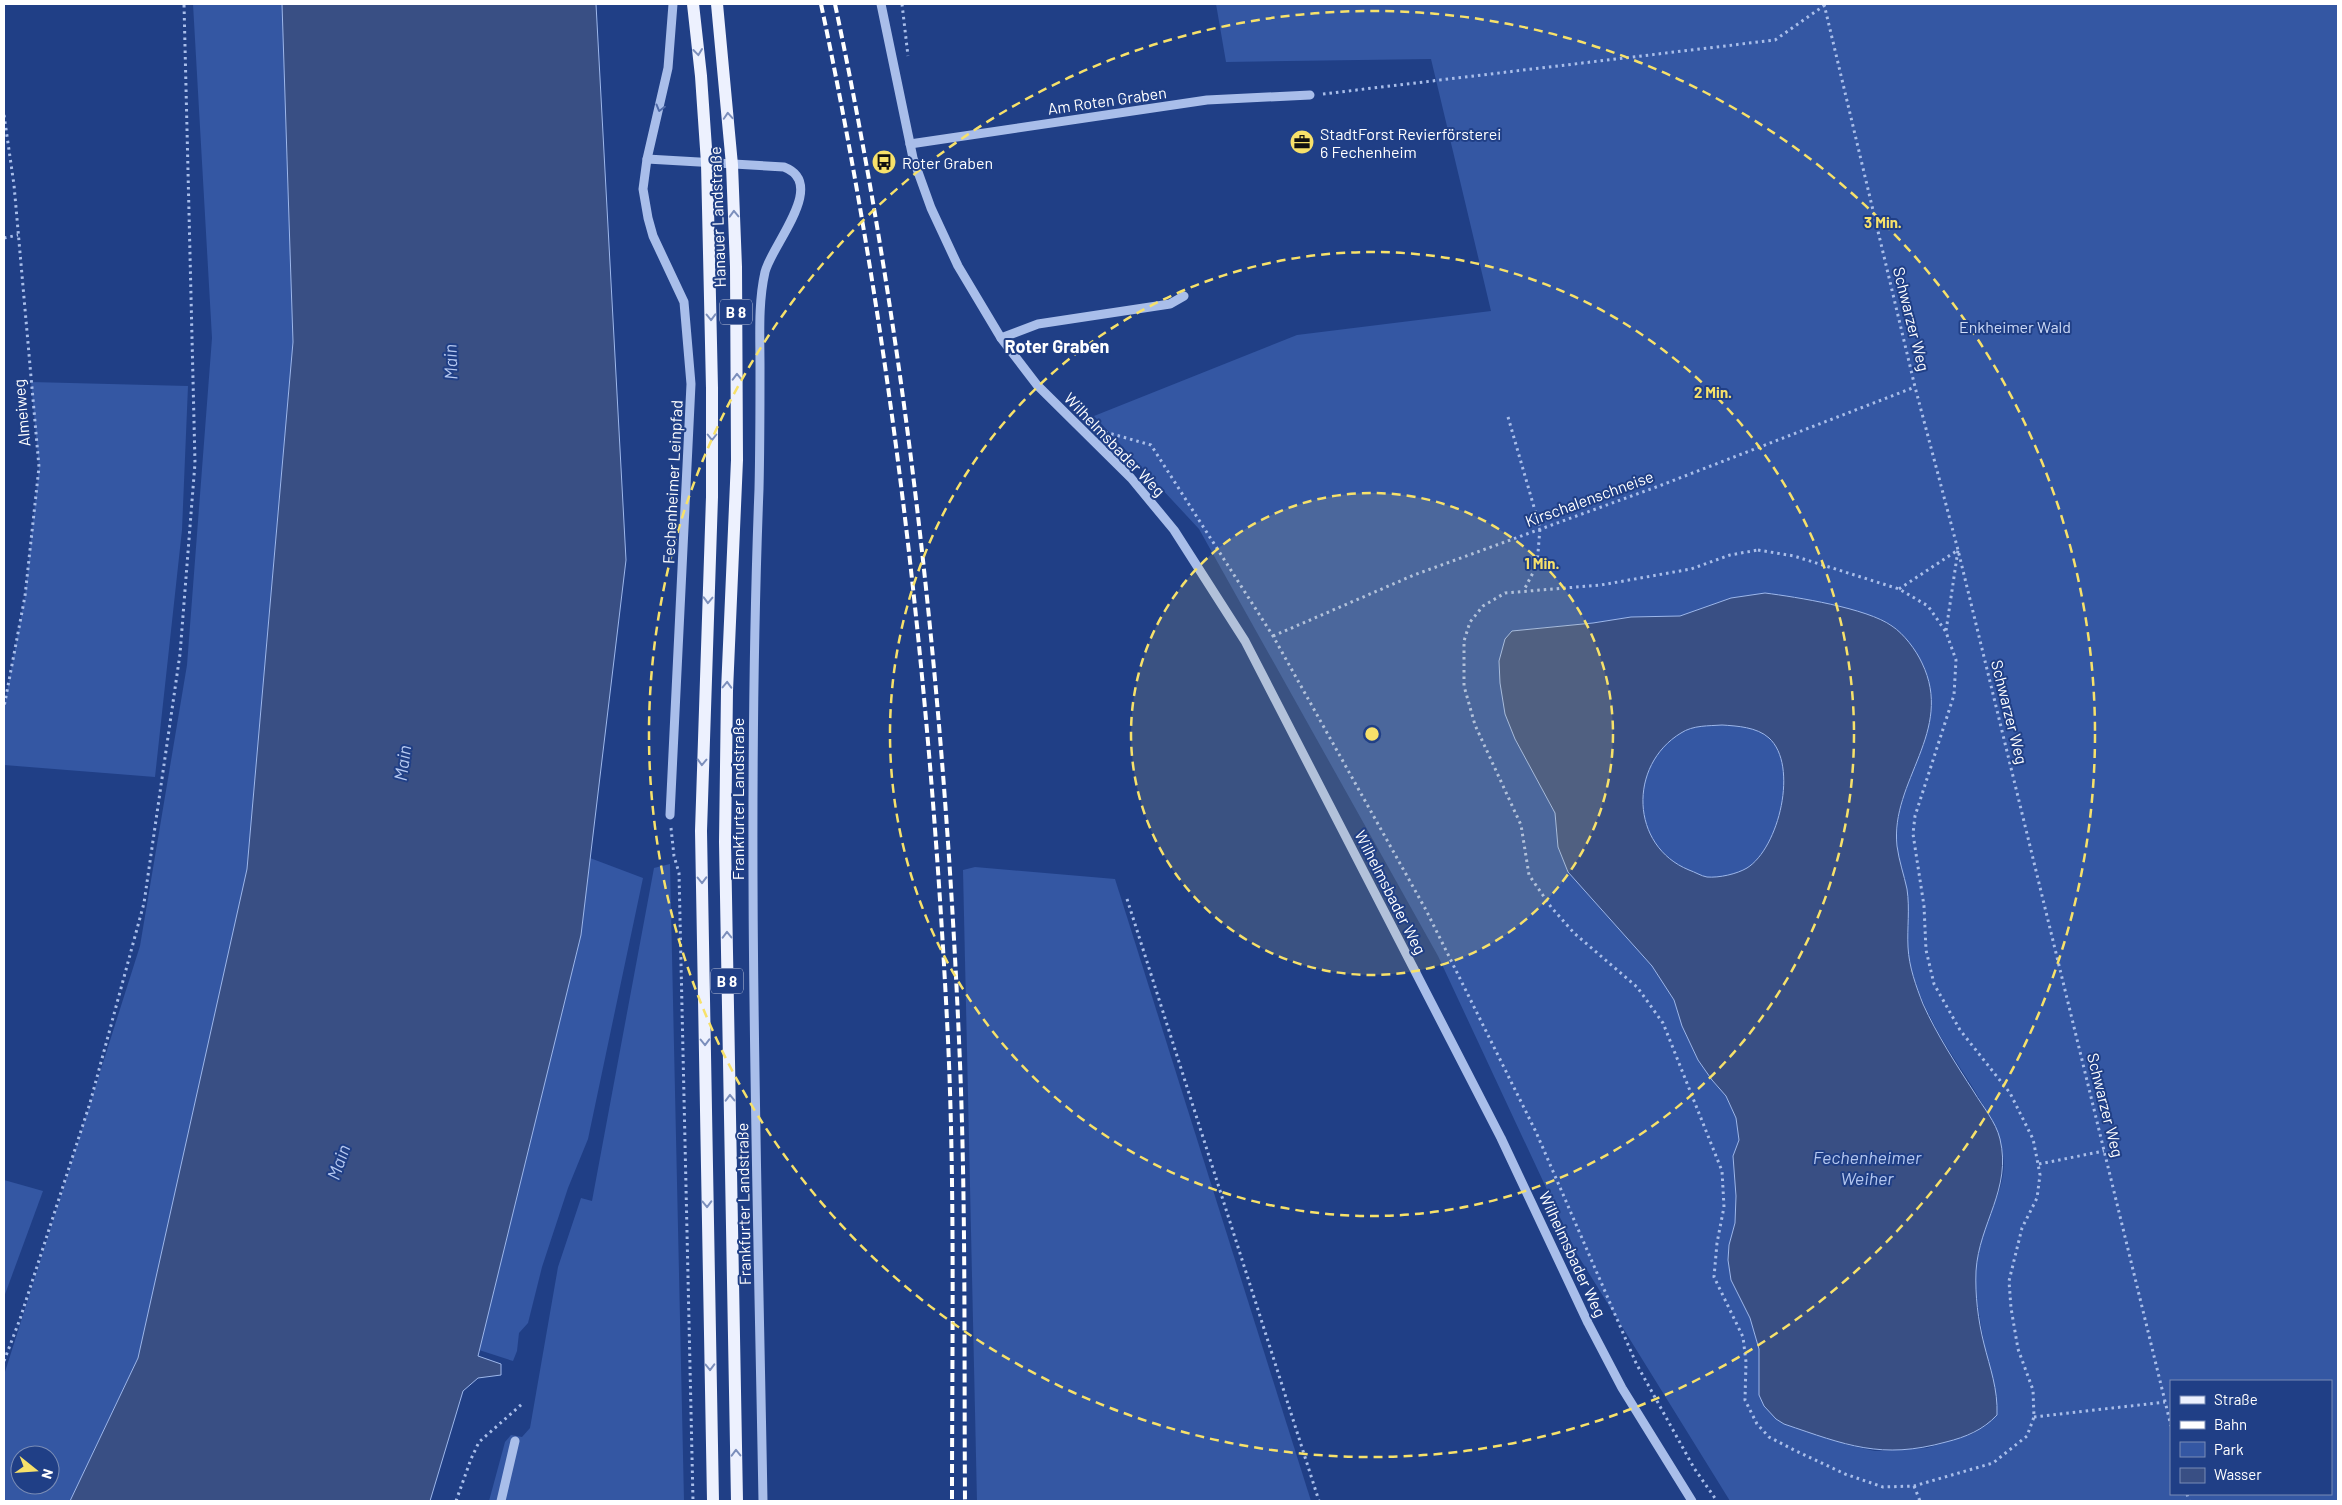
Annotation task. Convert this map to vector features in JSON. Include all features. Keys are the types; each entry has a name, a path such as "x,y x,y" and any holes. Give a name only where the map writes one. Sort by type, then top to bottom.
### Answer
{"main road":[{"name":"Hanauer Landstraße","path":"693,4 701,76 707,163"},
{"name":"Hanauer Landstraße","path":"717,4 732,165 736,267 737,460 727,691 725,842 737,1501"},
{"name":"B 8","path":"707,163 711,274 712,487 701,831 713,1501"}],"street":[{"name":"Fechenheimer Leinpfad","path":"670,815 692,384 684,302 653,236 648,218 644,189 647,159 668,68 673,4"},
{"name":"Wilhelmsbader Weg","path":"881,4 910,144 922,184 942,234 958,266 1001,338 1037,385 1131,478 1174,530 1245,641 1502,1138 1588,1323 1622,1388 1692,1501"},
{"name":"Am Roten Graben","path":"910,144 1207,100 1310,95"},
{"name":"Frankfurter Landstraße","path":"647,159 784,167 794,171 799,176 801,185 797,209 768,262 762,293 760,321 761,439 752,674 752,830 762,1501"},
{"path":"1001,338 1038,324 1170,304 1184,296"},
{"path":"501,1501 515,1441"}],"path":[{"path":"4,1361 20,1319 90,1103 144,903 180,654 194,463 184,4"},
{"path":"902,4 908,63"},
{"path":"1310,95 1775,40 1825,5"},
{"name":"Schwarzer Weg","path":"1825,5 1915,387 1958,550 2170,1422"},
{"name":"Almeiweg","path":"4,116 18,235 39,467 25,596 4,706"},
{"path":"4,238 18,235"},
{"name":"Kirschalenschneise","path":"1273,636 1414,575 1659,486 1915,387"},
{"path":"1508,417 1540,528 1537,565 1523,590"},
{"path":"1102,428 1107,432 1151,445 1273,636 1426,910 1536,1132 1636,1363 1694,1468 1717,1501"},
{"path":"1758,550 1794,556 1899,589 1928,606 1946,632 1956,660 1954,695 1914,816 1913,834 1924,906 1926,950 1934,984 1960,1030 2010,1094 2033,1139 2040,1175 2037,1198 2022,1228 2009,1281 2011,1308 2018,1349 2033,1390 2034,1417 2027,1436 1993,1463 1914,1486 1883,1487 1844,1474 1796,1451 1769,1437 1757,1424 1745,1400 1746,1362 1744,1337 1714,1277 1717,1243 1724,1207 1722,1171 1663,1023 1637,987 1568,927 1551,908 1529,875 1520,825 1474,724 1464,686 1464,641 1470,622 1482,606 1505,593 1523,590 1601,585 1691,568 1730,555 1758,550"},
{"path":"1899,589 1958,550"},
{"path":"1946,632 1958,550"},
{"path":"670,815 674,856 679,873 693,1501"},
{"path":"1127,899 1319,1501"},
{"path":"2038,1164 2104,1151"},
{"path":"2034,1417 2165,1402"},
{"path":"456,1501 479,1442 522,1404"},
{"path":"1914,1486 1920,1501"}],"green space":[{"path":"193,4 282,4 293,342 247,870 138,1358 70,1501 4,1501 4,1375 140,946 187,665 212,338"},
{"name":"Enkheimer Wald","path":"1216,4 2338,4 2338,1501 1730,1501 1577,1254 1438,956 1199,529 1094,416 1297,335 1491,311 1431,59 1226,62","holes":["1765,593 1851,610 1883,620 1893,626 1905,639 1923,665 1930,687 1931,709 1928,730 1906,792 1900,813 1897,835 1907,893 1909,958 1918,990 1932,1020 1993,1124 1999,1140 2004,1165 1999,1191 1983,1236 1976,1269 1977,1296 1985,1352 1987,1425 1972,1434 1927,1448 1875,1451 1848,1445 1784,1424 1759,1395 1759,1349 1729,1245 1735,1223 1736,1196 1733,1156 1739,1140 1736,1118 1726,1096 1698,1060 1682,1026 1674,1000 1652,966 1568,872 1558,847 1555,813 1515,739 1512,631 1593,623 1631,617 1680,616 1731,598"]},
{"path":"31,382 188,386 182,530 155,777 4,765 4,707 25,596 39,467"},
{"path":"1722,725 1753,729 1769,738 1778,751 1783,767 1784,786 1776,825 1768,843 1758,858 1747,868 1738,872 1707,877 1689,870 1670,859 1655,843 1647,825 1643,804 1645,784 1652,765 1664,747 1686,730 1696,727"},
{"path":"590,858 643,878 588,1139 568,1188 542,1267 528,1323 519,1333 517,1351 513,1361 479,1350 581,935"},
{"path":"670,864 684,1501 489,1501 505,1442 511,1435 522,1437 530,1428 558,1267 581,1198 592,1201 654,868"},
{"path":"975,867 1115,879 1311,1501 977,1501 963,870"},
{"path":"4,1180 43,1191 4,1297"}],"water":[{"name":"Main","path":"282,4 596,4 626,560 581,935 478,1356 501,1364 501,1375 478,1378 463,1391 430,1501 70,1501 138,1358 247,869 293,342"},
{"name":"Fechenheimer Weiher","path":"1765,593 1831,604 1881,620 1896,629 1913,648 1922,663 1930,688 1931,711 1927,734 1897,822 1897,846 1908,896 1910,962 1923,1004 1934,1027 1996,1127 2003,1157 2002,1174 1994,1206 1978,1254 1976,1271 1979,1317 1995,1387 1997,1415 1986,1425 1974,1432 1946,1442 1902,1450 1864,1448 1845,1444 1784,1424 1776,1419 1764,1406 1759,1395 1759,1349 1750,1318 1731,1280 1728,1260 1729,1245 1735,1223 1736,1196 1733,1156 1739,1140 1736,1118 1726,1096 1698,1060 1682,1026 1674,1000 1652,966 1568,872 1558,847 1555,813 1515,739 1505,714 1499,661 1505,639 1512,631 1593,623 1631,617 1680,616 1731,598","holes":["1722,725 1759,731 1769,738 1778,751 1783,767 1784,786 1776,825 1768,843 1758,858 1747,868 1738,872 1707,877 1689,870 1670,859 1655,843 1647,825 1643,804 1645,784 1652,765 1664,747 1686,730 1696,727"]}],"railway":[{"path":"821,4 869,260 888,389 905,519 931,779 941,910 952,1155 952,1501"},
{"path":"835,4 883,261 902,390 932,649 952,910 959,1040 964,1213 965,1501"}],"place":[{"name":"StadtForst Revierförsterei 6 Fechenheim","path":"1302,142"},
{"name":"Roter Graben","path":"884,162"}],"district":[{"name":"Roter Graben","path":"1057,346"}]}
